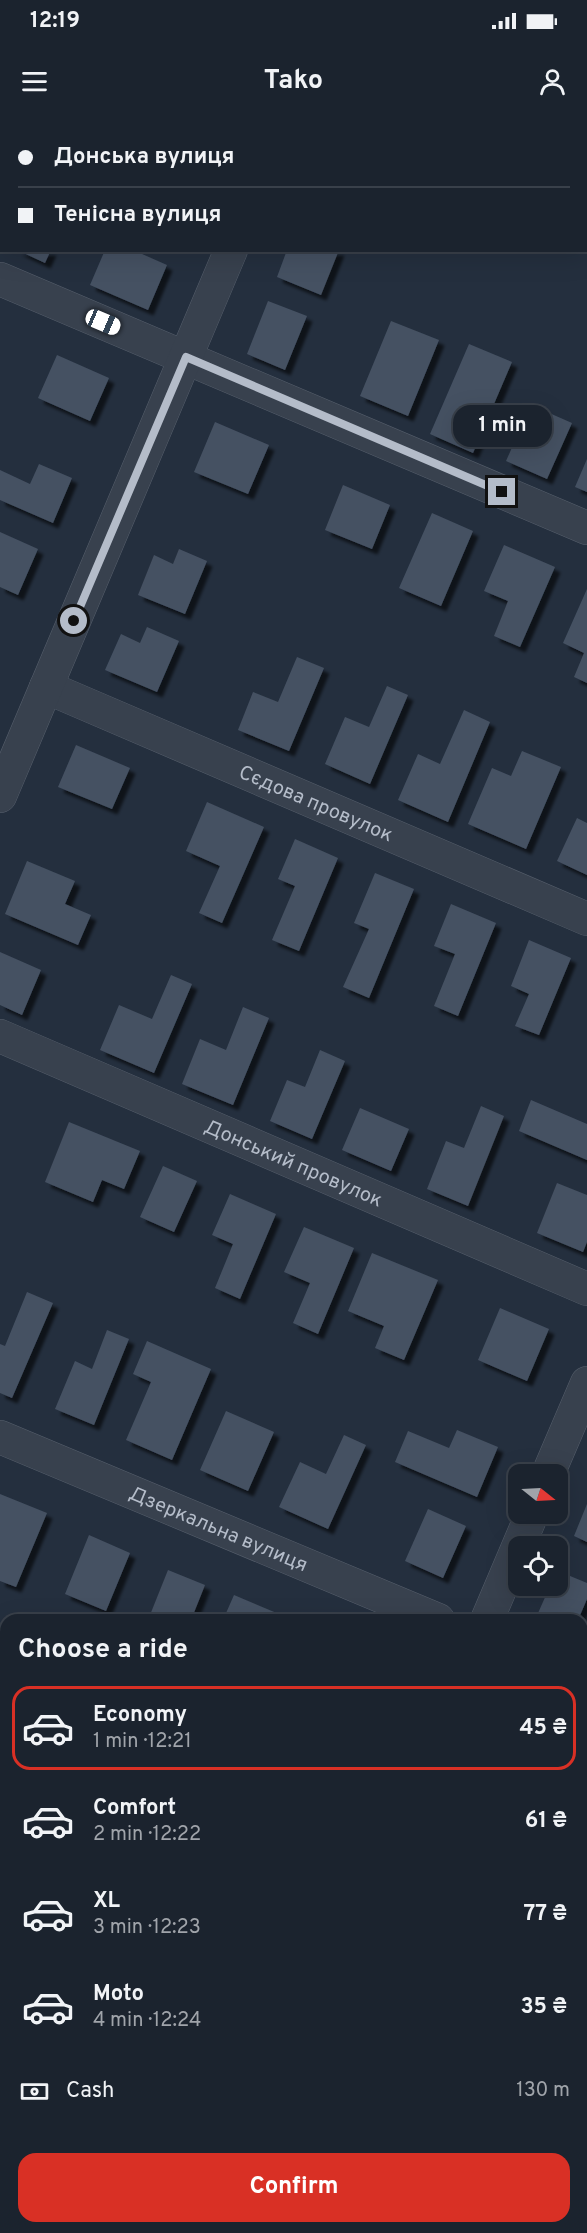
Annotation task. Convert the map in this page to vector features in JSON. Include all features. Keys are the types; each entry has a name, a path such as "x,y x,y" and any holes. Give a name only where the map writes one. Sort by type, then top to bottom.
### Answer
{"street":[{"path":"0,796 230,252"},
{"path":"0,279 587,528"},
{"name":"Сєдова провулок","path":"46,687 587,919"},
{"name":"Донський провулок","path":"0,1036 587,1289"},
{"path":"552,1464 587,1383"},
{"name":"Дзеркальна вулиця","path":"0,1437 424,1614"},
{"path":"489,1614 528,1524"}],"building":[{"path":"21,252 50,252 45,263"},
{"path":"104,252 138,252 167,265 148,310 90,285"},
{"path":"286,252 338,252 321,295 277,277"},
{"path":"268,301 307,316 285,370 247,354"},
{"path":"391,321 439,340 408,416 360,396"},
{"path":"469,344 512,362 473,453 430,434"},
{"path":"57,355 109,378 90,421 38,398"},
{"path":"531,405 572,423 547,479 506,461"},
{"path":"215,422 269,445 248,494 194,472"},
{"path":"587,459 587,492 575,487"},
{"path":"39,464 72,478 53,523 0,500 0,470 30,484"},
{"path":"343,485 390,505 372,549 325,530"},
{"path":"432,513 473,531 441,606 399,588"},
{"path":"0,532 38,549 18,595 0,587"},
{"path":"504,545 555,567 520,647 494,636 508,601 484,591"},
{"path":"179,549 207,561 185,614 138,595 154,555 173,564"},
{"path":"587,589 587,683 574,677 584,653 563,643"},
{"path":"147,627 179,641 157,692 105,670 121,634 140,643"},
{"path":"297,657 324,668 289,751 238,730 253,692 278,702"},
{"path":"387,686 408,695 370,784 325,764 345,717 369,727"},
{"path":"464,710 490,722 448,822 398,800 418,754 440,764"},
{"path":"76,745 130,768 112,809 58,787"},
{"path":"522,751 561,767 526,849 468,824 492,768 511,776"},
{"path":"207,802 264,827 222,923 199,913 220,866 186,851"},
{"path":"577,818 587,823 587,875 557,861"},
{"path":"295,839 338,858 299,951 272,940 295,886 278,879"},
{"path":"27,861 75,881 65,904 91,915 78,945 5,914"},
{"path":"375,873 414,889 369,998 343,987 369,929 354,923"},
{"path":"451,904 496,923 458,1016 434,1006 455,954 434,946"},
{"path":"529,940 571,958 539,1035 515,1026 529,994 511,986"},
{"path":"0,952 41,970 22,1015 0,1005"},
{"path":"171,975 192,984 154,1073 100,1050 119,1005 152,1019"},
{"path":"243,1007 269,1018 233,1105 182,1084 200,1039 226,1050"},
{"path":"320,1050 345,1061 312,1139 270,1121 287,1080 305,1087"},
{"path":"531,1100 587,1124 587,1160 519,1131"},
{"path":"481,1106 504,1116 468,1206 427,1189 446,1141 464,1148"},
{"path":"360,1108 409,1129 391,1171 342,1150"},
{"path":"69,1122 140,1151 124,1189 102,1180 93,1202 45,1182"},
{"path":"163,1166 197,1181 174,1232 140,1217"},
{"path":"557,1183 587,1195 587,1242 583,1252 537,1233"},
{"path":"230,1194 276,1214 240,1299 215,1288 233,1244 212,1235"},
{"path":"304,1227 354,1248 318,1334 293,1323 310,1283 284,1272"},
{"path":"372,1253 438,1280 404,1360 375,1348 384,1326 348,1311"},
{"path":"27,1292 53,1303 12,1398 0,1393 0,1344 5,1346"},
{"path":"500,1308 549,1329 527,1381 478,1360"},
{"path":"107,1330 129,1339 94,1425 55,1409 75,1361 92,1369"},
{"path":"147,1341 211,1369 172,1460 126,1440 151,1382 133,1374"},
{"path":"226,1411 274,1432 248,1491 200,1470"},
{"path":"457,1430 498,1447 477,1497 395,1462 408,1431 449,1448"},
{"path":"344,1435 366,1445 328,1529 279,1507 300,1462 326,1474"},
{"path":"0,1494 47,1513 16,1587 0,1581"},
{"path":"587,1504 587,1542 574,1536"},
{"path":"428,1509 466,1526 443,1578 405,1561"},
{"path":"89,1535 130,1553 106,1611 65,1594"},
{"path":"168,1570 205,1585 193,1614 150,1614"},
{"path":"568,1575 587,1583 587,1599 581,1614 538,1614 546,1596 568,1596"},
{"path":"234,1595 279,1614 226,1614"}],"route":[{"path":"74,621 186,357 502,492"}]}
